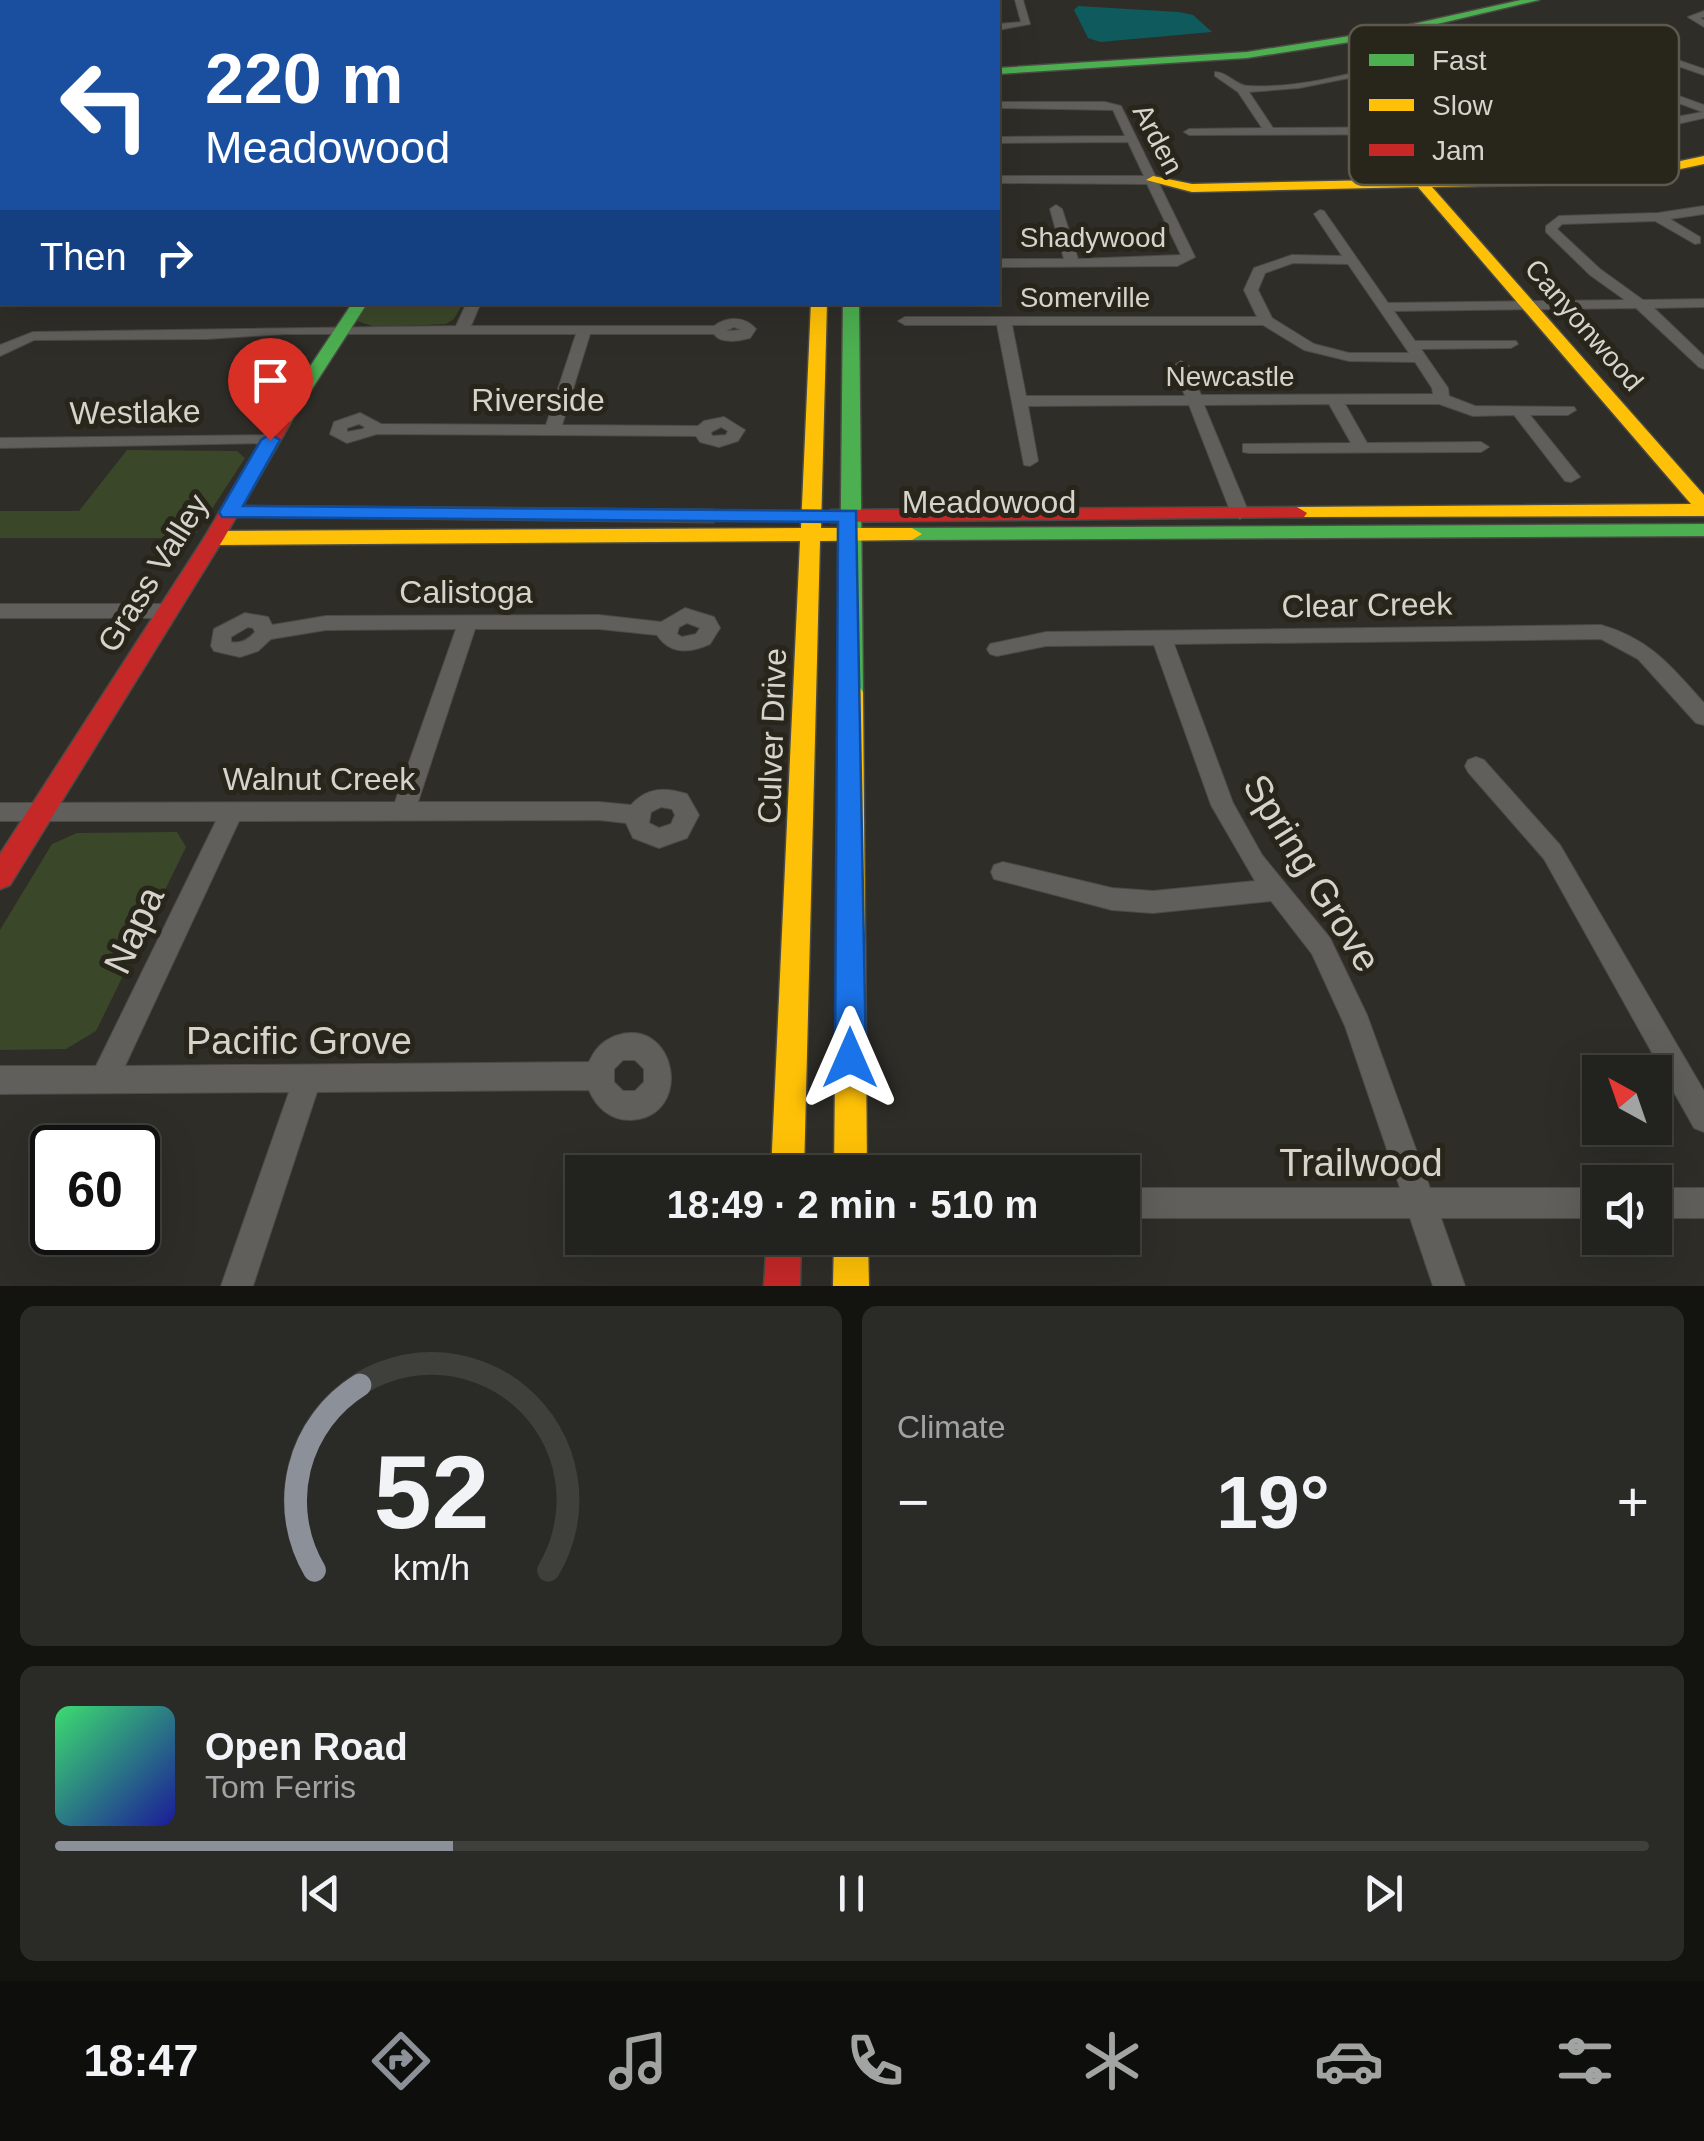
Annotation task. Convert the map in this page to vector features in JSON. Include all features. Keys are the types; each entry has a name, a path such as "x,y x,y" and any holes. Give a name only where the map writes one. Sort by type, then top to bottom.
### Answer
{"main road":[{"path":"1378,25 1496,0"},
{"path":"1422,25 1534,0"},
{"path":"1000,62 1232,48 1349,30"},
{"path":"1000,71 1247,55 1349,39"},
{"path":"1679,165 1704,160"},
{"path":"1153,180 1190,175 1284,183 1349,183"},
{"name":"Canyonwood","path":"1424,185 1704,508"},
{"name":"Grass Valley","path":"0,877 214,538 270,440 359,305"},
{"name":"Culver Drive","path":"787,1155 813,526 818,305"},
{"path":"850,305 851,1155"},
{"name":"Meadowood","path":"214,538 1240,513 1704,508"},
{"name":"Meadowood","path":"229,512 813,526"},
{"path":"306,538 322,512"},
{"name":"Meadowood","path":"849,525 1704,530"},
{"path":"782,1286 783,1255"},
{"path":"851,1255 851,1286"}],"street":[{"path":"1000,26 1022,26 1026,22 1019,0"},
{"path":"1704,14 1692,17 1704,24"},
{"path":"1679,64 1704,72"},
{"path":"1218,74 1242,90 1269,131"},
{"path":"1242,90 1349,77"},
{"path":"1679,102 1704,112"},
{"name":"Arden","path":"1000,105 1105,104 1117,108 1188,257"},
{"path":"1679,118 1704,112"},
{"path":"1189,132 1349,131"},
{"path":"1000,140 1132,140"},
{"path":"1000,180 1153,180"},
{"path":"1056,209 1072,262"},
{"path":"1704,210 1554,222 1550,229 1704,364"},
{"path":"1320,214 1440,388 1440,399"},
{"path":"1658,216 1695,240"},
{"name":"Shadywood","path":"1000,263 1177,262 1188,257"},
{"path":"1351,260 1292,259 1259,271 1250,290 1266,322 1328,354 1511,344"},
{"path":"1383,306 1704,303"},
{"path":"461,331 473,305"},
{"name":"Somerville","path":"905,321 1266,322"},
{"path":"1004,322 1030,461"},
{"path":"0,352 11,343 33,336 344,330 718,330"},
{"path":"552,430 584,332"},
{"path":"1180,366 1240,513"},
{"name":"Newcastle","path":"1018,402 1440,399 1474,410 1568,410"},
{"path":"1335,401 1362,448"},
{"path":"1518,410 1570,478"},
{"name":"Riverside","path":"373,429 702,431"},
{"name":"Westlake","path":"0,443 270,440"},
{"path":"1249,448 1481,447"},
{"path":"0,612 168,612"},
{"path":"403,812 468,622"},
{"name":"Calistoga","path":"265,633 326,623 599,622 667,629"},
{"name":"Clear Creek","path":"997,649 1046,638 1601,632 1624,636 1640,648 1704,717"},
{"name":"Spring Grove","path":"1162,638 1222,805 1276,890 1321,946 1358,1024 1448,1286"},
{"path":"1476,766 1552,852 1704,1118"},
{"name":"Walnut Creek","path":"0,812 637,815"},
{"name":"Napa","path":"104,1080 232,812"},
{"path":"1002,872 1112,900 1152,902 1276,890"},
{"name":"Pacific Grove","path":"0,1080 598,1076"},
{"path":"237,1286 308,1078"},
{"name":"Trailwood","path":"1140,1204 1582,1203"},
{"path":"1672,1203 1704,1203"}],"green space":[{"path":"368,305 462,305 446,324 375,327 357,321"},
{"path":"127,450 237,451 245,458 193,538 0,538 0,511 79,511"},
{"path":"177,832 186,847 96,1031 66,1049 0,1050 0,930 52,844 77,833"}],"water":[{"path":"1078,6 1179,12 1193,15 1212,32 1100,42 1088,38 1074,10"}],"traffic: fast":[{"path":"1422,25 1534,0"},
{"path":"1000,71 1247,55 1349,39"},
{"path":"282,422 359,305"},
{"path":"851,305 851,692"},
{"path":"229,512 713,516"},
{"path":"912,534 1704,530"}],"traffic: slow":[{"path":"1679,165 1704,160"},
{"path":"1153,180 1192,188 1349,185"},
{"path":"1424,185 1704,507"},
{"path":"788,1155 819,305"},
{"path":"1297,513 1704,510"},
{"path":"214,538 912,534"},
{"path":"851,692 851,1155"},
{"path":"851,1255 851,1286"}],"traffic: jam":[{"path":"0,877 214,538 282,422"},
{"path":"831,516 1297,513"},
{"path":"782,1286 783,1255"}],"route":[{"path":"270,440 229,512 848,516 850,1058"}]}
